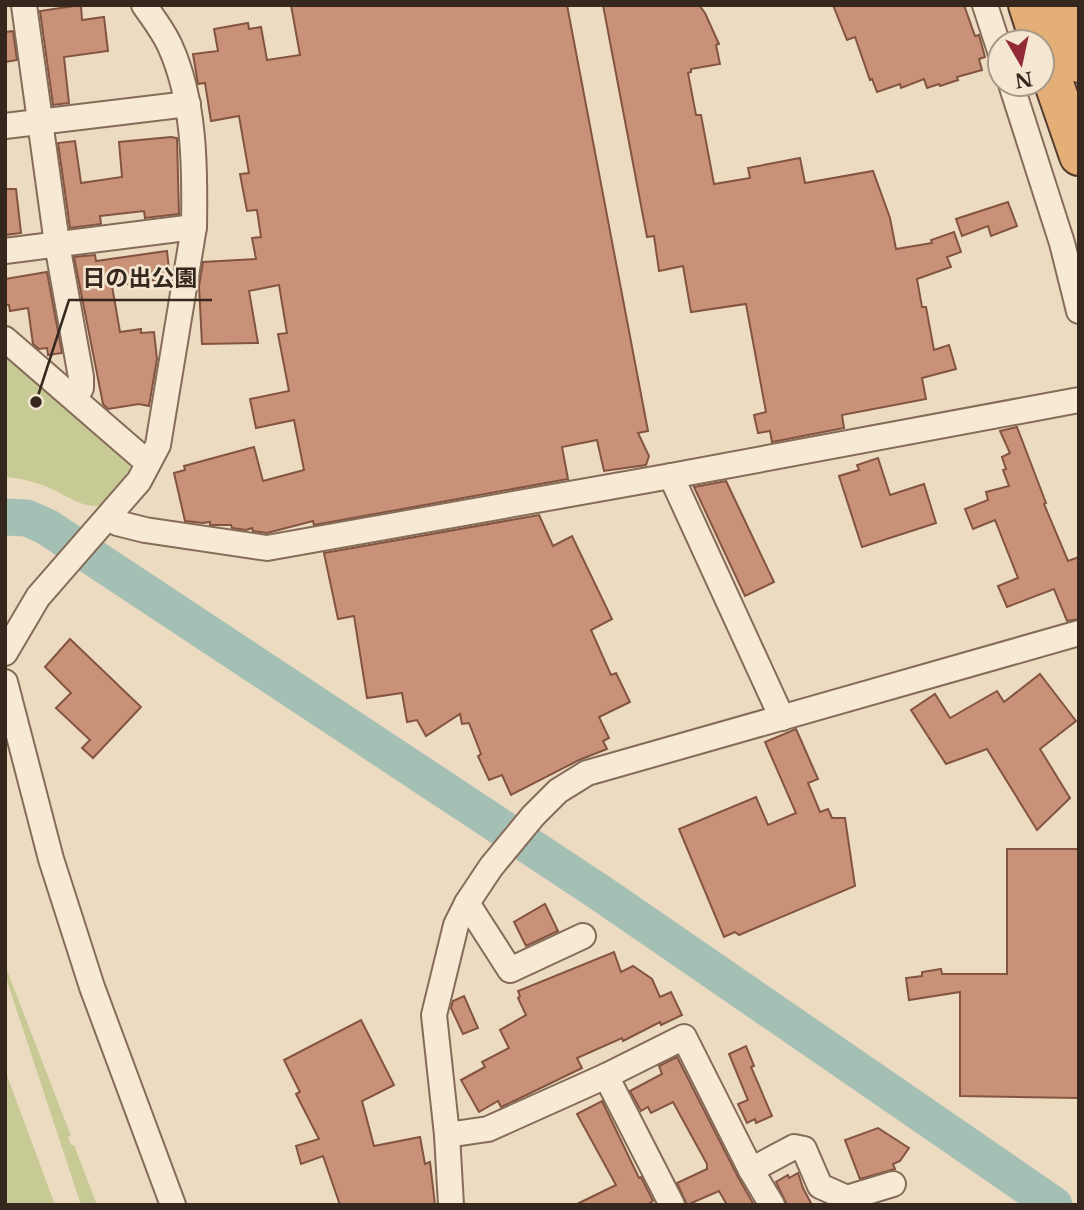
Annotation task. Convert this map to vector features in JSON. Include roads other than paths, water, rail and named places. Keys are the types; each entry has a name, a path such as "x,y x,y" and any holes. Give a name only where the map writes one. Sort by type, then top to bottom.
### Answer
{"highway":[{"path":"1028,5 1035,28"},
{"path":"1059,5 1079,63"},
{"path":"1056,91 1079,156"},
{"path":"1062,109 1079,185"}],"street":[{"path":"24,5 57,244 81,377 81,388 75,398"},
{"path":"5,653 38,597 139,481 158,445 194,227 195,198 188,104 170,46 144,5"},
{"path":"985,5 992,28"},
{"path":"1015,98 1062,243 1079,311"},
{"path":"5,126 188,104"},
{"path":"5,251 194,227"},
{"path":"5,339 148,463"},
{"path":"105,520 145,530 267,548 671,477 1079,400"},
{"path":"671,477 782,718"},
{"path":"451,1205 447,1135 434,1015 456,925 491,867 533,816 558,791 587,773 1079,633"},
{"path":"5,682 51,859 92,987 173,1205"},
{"path":"467,903 510,970 583,936"},
{"path":"447,1135 488,1129 606,1076 684,1037 751,1170 772,1205"},
{"path":"606,1076 672,1205"},
{"path":"751,1170 794,1147 804,1149 820,1185 847,1198 893,1184"}],"waterway":[{"path":"5,517 27,518 47,527 599,892 1054,1205"}],"place":[{"name":"日の出公園","path":"36,402"}]}
